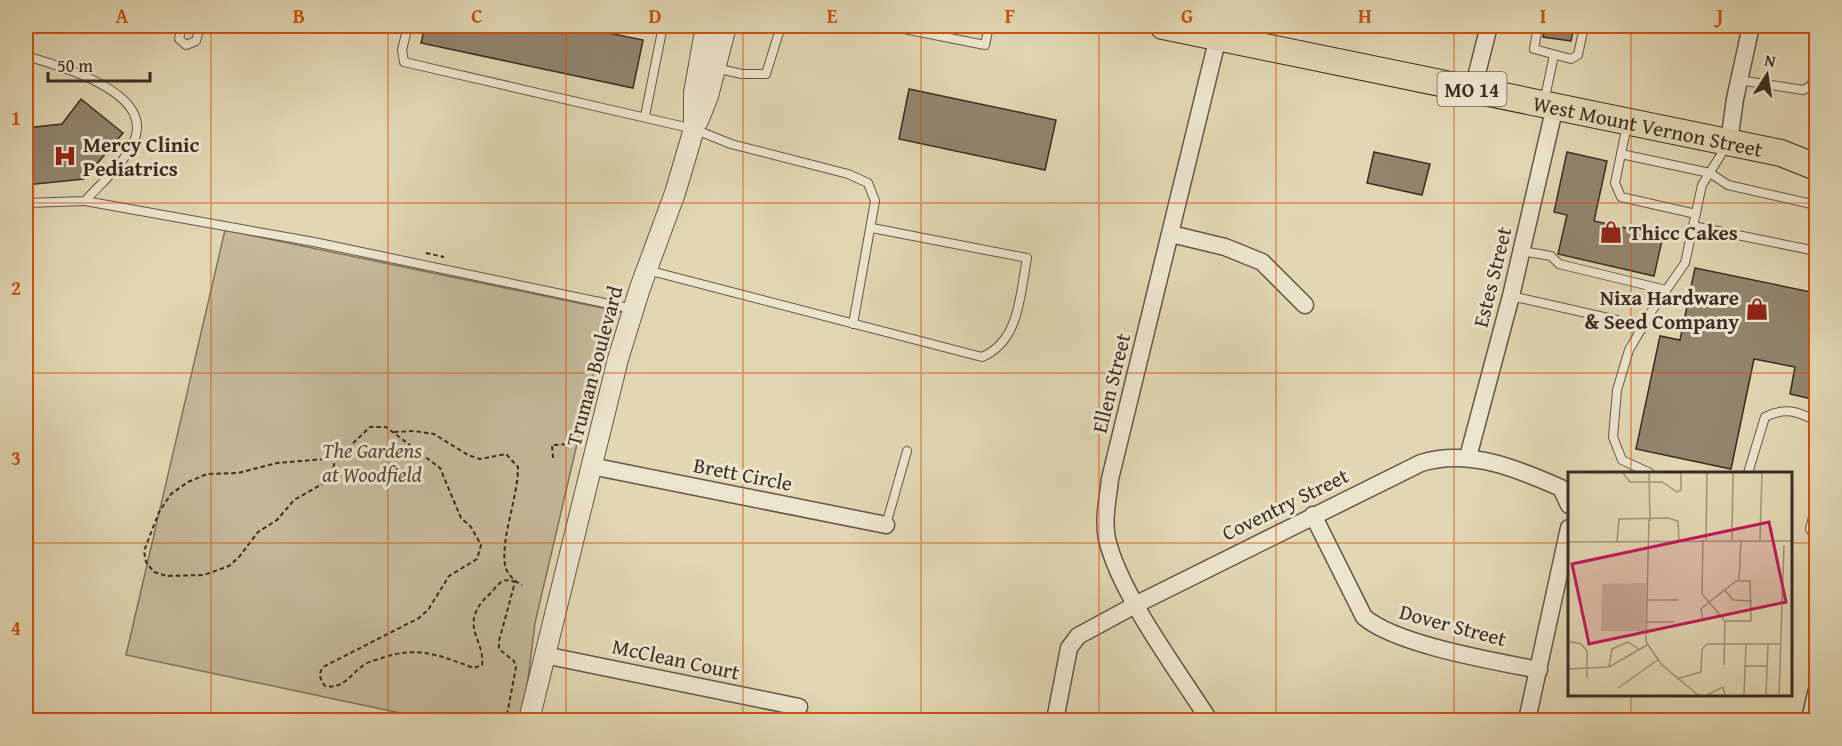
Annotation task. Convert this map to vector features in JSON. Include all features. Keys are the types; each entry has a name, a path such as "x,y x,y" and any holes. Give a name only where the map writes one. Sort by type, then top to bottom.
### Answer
{"main road":[{"name":"West Mount Vernon Street","path":"1163,26 1235,35 1473,89 1781,153 1816,167"},
{"name":"West Mount Vernon Street","path":"1781,153 1816,150"}],"street":[{"name":"Truman Boulevard","path":"529,720 591,466 633,309 675,193 694,129 694,93 707,67 706,26"},
{"path":"707,67 726,26"},
{"path":"1473,89 1489,26"},
{"path":"1728,142 1751,26"},
{"name":"Ellen Street","path":"1209,720 1118,570 1107,538 1105,517 1110,479 1171,234 1235,35"},
{"name":"Estes Street","path":"1468,457 1522,251 1549,105"},
{"path":"1171,234 1225,247 1262,262 1305,305"},
{"name":"Coventry Street","path":"1055,720 1069,648 1078,636 1313,515 1421,463 1468,457 1529,474 1562,488 1568,503"},
{"name":"Brett Circle","path":"591,466 886,525"},
{"name":"Dover Street","path":"1313,515 1364,617 1375,626 1398,636 1539,670"},
{"path":"1527,720 1568,533"},
{"name":"McClean Court","path":"544,655 799,707"},
{"path":"1810,720 1816,693"}],"lane":[{"path":"182,26 179,39 186,45 196,41 200,26"},
{"path":"408,26 402,50 404,62 645,116 694,129 731,144 848,174 868,183 875,201 872,228 853,324"},
{"path":"645,116 663,26"},
{"path":"707,67 742,74 766,74 781,26"},
{"path":"889,26 985,45 989,26"},
{"path":"1538,26 1534,50 1554,56 1576,58 1584,26"},
{"path":"26,56 92,79 130,105 136,116 136,134 128,152 85,201"},
{"path":"1549,105 1554,56"},
{"path":"1739,80 1803,90 1811,86 1816,71"},
{"path":"1628,121 1615,183 1621,197 1696,214"},
{"path":"1648,472 1622,460 1613,436 1617,390 1629,350 1685,263 1702,185 1728,142"},
{"path":"1621,154 1710,174 1728,185 1816,205"},
{"path":"26,203 85,201 314,242 633,309"},
{"path":"1693,226 1816,251"},
{"path":"647,270 982,357 996,351 1013,329 1027,258 872,228"},
{"path":"1522,251 1551,256 1559,264 1666,290"},
{"path":"1511,296 1617,320 1641,330"},
{"path":"1748,472 1766,417 1779,410 1803,414 1816,421"},
{"path":"886,525 907,451"},
{"path":"1816,505 1810,529 1816,539"}],"path":[{"path":"419,252 449,258"},
{"path":"591,397 598,356 610,322 610,304"},
{"path":"336,456 331,479 304,492 294,500 277,520 258,532 229,566 204,574 167,576 154,572 146,562 144,551 159,512 171,494 188,482 207,474 238,473 277,463 336,456 370,427 379,425 441,468 461,519 471,526 481,545 477,559 448,576 429,610 419,618 323,667 320,673 325,686 342,685 365,664 391,655 423,651 454,659 474,668 482,665 481,650 473,632 477,608 499,582 509,579 522,585"},
{"path":"553,458 552,445 572,444 584,430"},
{"path":"391,432 414,431 434,435 468,455 480,459 506,454 518,467 518,489 506,541 504,567 515,582"},
{"path":"506,720 516,667 514,661 502,654 499,641 515,582"}],"green space":[{"name":"The Gardens at Woodfield","path":"225,230 622,312 608,312 535,623 523,720 433,720 126,655"}],"building":[{"path":"425,26 574,26 643,40 633,88 421,43"},
{"path":"1545,26 1574,26 1571,41 1543,37"},
{"path":"909,89 1056,120 1045,170 899,139"},
{"name":"Mercy Clinic Pediatrics","path":"81,99 123,133 84,179 26,185 26,128 62,124"},
{"path":"1374,152 1430,164 1422,195 1367,183"},
{"path":"1567,152 1607,161 1594,221 1663,236 1654,276 1558,254 1567,215 1554,212"},
{"path":"1695,268 1816,293 1816,400 1790,394 1795,367 1754,359 1731,469 1636,449 1660,336 1680,340"}],"place":[{"name":"Mercy Clinic Pediatrics","path":"65,156"},
{"name":"Thicc Cakes","path":"1611,232"},
{"name":"Nixa Hardware & Seed Company","path":"1757,309"}]}
